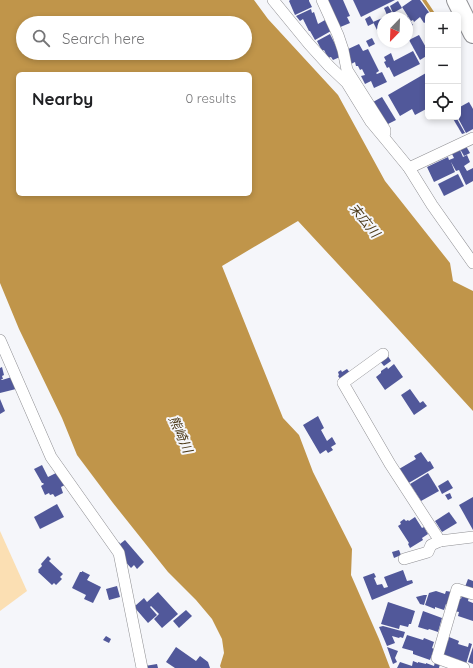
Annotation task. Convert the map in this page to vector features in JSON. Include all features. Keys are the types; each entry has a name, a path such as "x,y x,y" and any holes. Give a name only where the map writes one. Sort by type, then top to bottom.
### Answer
{"main road":[{"path":"456,0 473,34"}],"street":[{"path":"272,0 309,44 347,83 371,122 409,168 432,205 473,263"},
{"path":"322,0 338,35 347,70 385,130 386,140"},
{"path":"409,168 473,138"},
{"path":"0,340 51,457 119,553 142,668"},
{"path":"384,354 342,383 390,464 440,541"},
{"path":"404,559 428,552 431,545 440,541 473,537"},
{"path":"464,668 437,658 457,589 473,594"}],"shaded area":[{"path":"0,531 27,591 0,611"}],"water":[{"path":"0,0 254,0 268,19 338,95 385,181 450,263 453,281 473,291 473,411 298,221 222,266 283,418 299,435 313,472 352,549 351,575 390,668 221,668 220,666 224,653 222,639 212,619 196,600 168,572 77,455 62,418 19,329 0,283"}],"building":[{"path":"309,0 312,7 295,15 289,1"},
{"path":"325,0 343,0 350,16 347,17 350,23 338,28"},
{"path":"353,0 395,0 361,17"},
{"path":"412,0 420,0 429,12 425,12 425,22 420,17 414,22 413,12 405,12 402,7"},
{"path":"398,1 402,8 393,12 390,6"},
{"path":"388,6 392,12 386,12 384,8"},
{"path":"311,9 312,13 314,12 318,24 325,20 331,31 315,40 303,19 300,21 296,16"},
{"path":"370,16 374,23 368,26 365,19"},
{"path":"377,20 377,30 373,22"},
{"path":"330,34 340,57 333,60 331,57 328,58 324,50 322,51 317,41"},
{"path":"419,35 425,46 425,57 420,60 413,47 413,38"},
{"path":"372,38 375,44 369,47 366,41"},
{"path":"359,44 363,51 368,49 379,71 376,73 382,72 387,82 374,88 371,81 365,84 361,76 365,75 362,69 360,70 358,66 356,66 355,62 351,64 346,50"},
{"path":"413,51 420,64 394,77 389,67 387,68 384,62 386,61 384,57 391,53 394,61"},
{"path":"425,74 425,110 415,115 412,109 400,116 388,95"},
{"path":"382,97 396,120 386,125 373,102"},
{"path":"469,102 473,109 473,129 466,133 459,120 461,120 461,106"},
{"path":"454,120 458,120 465,133 462,134"},
{"path":"466,146 470,153 464,156 460,149"},
{"path":"460,150 463,157 467,155 470,162 464,166 467,171 473,168 473,181 466,185 459,170 456,171 451,162 455,172 434,182 427,167 448,157 449,160 454,158 452,154"},
{"path":"458,174 464,186 444,196 438,184"},
{"path":"386,353 391,361 384,366 378,359"},
{"path":"394,364 403,377 385,390 376,377 381,373 381,371 387,367 388,369"},
{"path":"2,367 4,375 2,376 3,379 1,379 2,380 15,376 16,389 0,393 0,368"},
{"path":"347,369 351,374 341,380 338,376 338,372 341,370 342,372"},
{"path":"410,389 420,403 423,401 427,406 414,415 401,395"},
{"path":"0,399 5,411 0,414"},
{"path":"318,416 324,428 321,430 327,441 332,437 336,444 331,447 333,450 328,453 326,450 320,454 303,425"},
{"path":"421,452 428,462 430,461 434,468 407,484 399,469 416,459 414,456"},
{"path":"42,465 48,477 58,472 65,485 61,487 63,493 55,497 53,494 50,495 49,493 45,495 41,486 44,484 34,469"},
{"path":"428,473 439,491 421,501 410,484"},
{"path":"448,480 453,488 442,494 438,486"},
{"path":"450,493 452,498 448,500 445,495"},
{"path":"473,497 473,530 459,505"},
{"path":"57,504 64,517 40,529 34,517"},
{"path":"449,512 457,523 442,532 435,521"},
{"path":"415,517 428,534 422,538 423,540 410,548 409,543 398,526 404,519 409,521"},
{"path":"125,540 144,562 137,569 134,565 131,568 114,549 119,542 120,544"},
{"path":"399,550 401,555 394,558 392,552"},
{"path":"48,556 51,559 49,561 63,574 60,577 62,579 56,585 54,583 52,585 38,572 42,566 41,564"},
{"path":"403,570 407,581 412,580 413,583 372,600 363,577 374,573 376,577 374,578 377,585 382,584 384,588 388,587 384,577"},
{"path":"82,571 90,575 87,580 101,587 93,603 84,599 86,595 72,588 80,572"},
{"path":"468,579 473,581 473,590 465,587"},
{"path":"117,586 120,597 109,600 106,589"},
{"path":"436,591 445,594 446,591 452,592 448,605 446,604 444,610 435,607 435,609 425,605 429,593"},
{"path":"158,592 178,614 162,628 154,619 159,614 151,606 150,607 157,615 148,623 135,608 135,606 144,598 147,602"},
{"path":"427,595 424,605 420,604 416,597"},
{"path":"462,595 469,597 468,601 473,603 473,621 458,616 459,612 454,611 458,598 461,599"},
{"path":"388,602 415,611 411,624 409,624 408,627 400,625 399,629 381,624"},
{"path":"186,610 192,616 179,628 173,621"},
{"path":"423,611 442,618 438,632 418,627"},
{"path":"383,626 405,632 403,638 392,636 395,643 387,646 379,627"},
{"path":"407,635 423,640 424,638 434,642 432,648 434,649 430,660 413,654 413,651 402,648"},
{"path":"106,636 111,639 109,643 103,640"},
{"path":"449,637 459,641 458,644 468,647 469,643 472,644 466,664 459,662 459,660 441,656"},
{"path":"176,647 196,661 200,656 208,662 210,668 175,668 166,662"},
{"path":"387,647 398,651 395,658 397,662 393,664"},
{"path":"473,647 473,664 468,662"},
{"path":"413,661 434,666 435,662 440,664 439,668 397,668 400,662 412,666"},
{"path":"157,664 158,668 146,668 145,666"}],"waterway":[{"path":"424,0 432,12"}],"water label":[{"name":"末広川","path":"365,220"},
{"name":"熊崎川","path":"181,434"}]}
